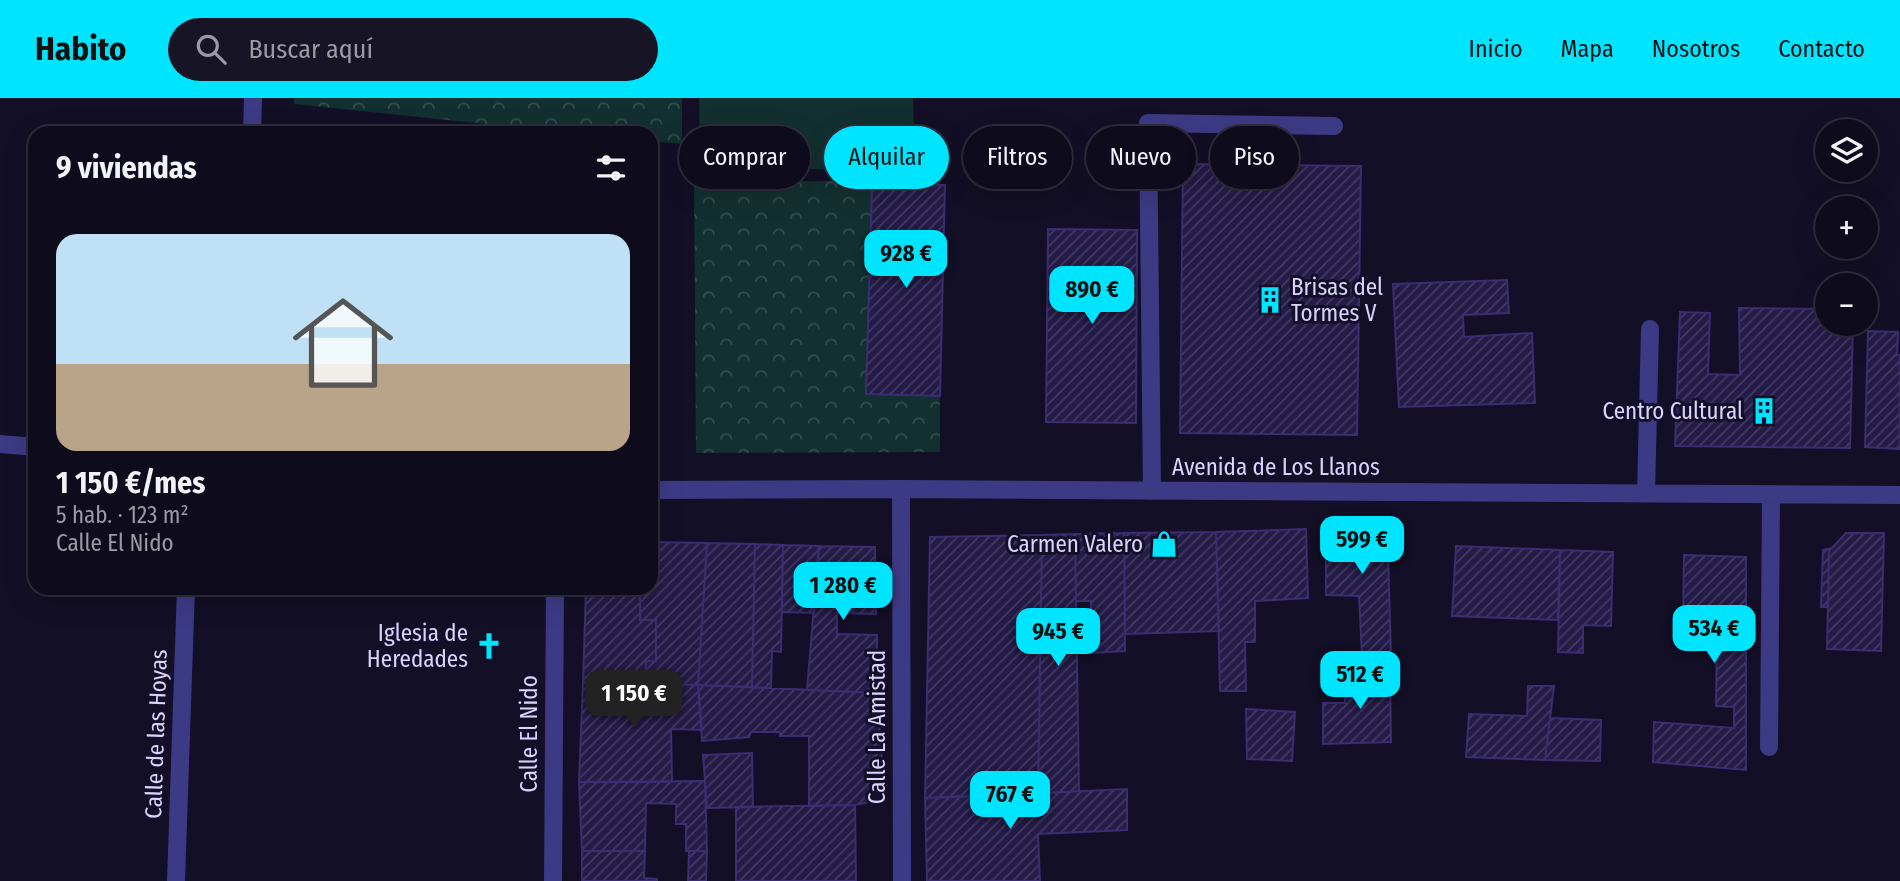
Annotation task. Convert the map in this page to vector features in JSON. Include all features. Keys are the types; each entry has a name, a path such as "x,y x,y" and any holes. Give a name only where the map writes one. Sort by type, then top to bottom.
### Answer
{"street":[{"path":"252,126 253,98"},
{"path":"1152,491 1148,123 1334,126"},
{"path":"1646,494 1650,329"},
{"path":"0,444 28,446"},
{"name":"Avenida de Los Llanos","path":"658,489 1900,495"},
{"name":"Calle La Amistad","path":"901,489 902,881"},
{"path":"1769,747 1771,494"},
{"name":"Calle de las Hoyas","path":"176,881 186,595"},
{"name":"Calle El Nido","path":"553,881 555,595"}],"green space":[{"path":"294,98 682,98 679,144 658,142 658,126 506,126 294,104"},
{"path":"699,98 913,98 914,126 824,126 824,169 810,169 810,126 699,126"},
{"path":"810,181 824,181 824,189 939,189 940,452 696,453 694,189 810,189"}],"building":[{"name":"Brisas del Tormes V","path":"1196,164 1210,164 1210,189 1299,189 1299,165 1361,166 1357,435 1180,433 1183,189 1196,189"},
{"path":"872,189 945,189 940,396 866,394"},
{"path":"1048,229 1137,230 1136,423 1046,422"},
{"path":"1507,280 1509,313 1463,315 1464,337 1532,333 1535,403 1399,407 1393,284"},
{"name":"Centro Cultural","path":"1739,308 1815,309 1815,336 1853,336 1850,448 1675,446 1680,312 1710,313 1708,374 1740,375"},
{"path":"1878,331 1898,332 1900,449 1865,447 1868,336 1878,336"},
{"path":"1326,519 1387,520 1391,655 1362,655 1359,596 1326,595"},
{"path":"1306,529 1308,598 1255,601 1255,642 1245,642 1246,691 1220,691 1216,532"},
{"path":"1216,532 1219,631 1125,634 1124,533"},
{"path":"1124,533 1125,651 1090,653 1091,601 1076,601 1075,534"},
{"path":"1846,533 1884,533 1881,651 1827,649 1829,551"},
{"path":"1075,534 1079,791 1038,794 1042,535"},
{"path":"1042,535 1038,794 925,798 930,537"},
{"path":"658,542 707,543 698,685 645,683 646,661 656,661 656,620 640,620 640,595 658,595"},
{"path":"707,543 755,544 752,687 698,685"},
{"path":"755,544 783,545 781,652 772,651 771,688 752,687"},
{"path":"783,545 819,546 814,613 782,612"},
{"path":"819,546 875,547 876,614 837,613 837,634 877,635 877,693 807,690"},
{"path":"1456,546 1560,550 1558,620 1452,616"},
{"path":"1831,548 1828,607 1821,607 1823,550"},
{"path":"1560,550 1613,552 1611,626 1583,625 1583,653 1558,652"},
{"path":"1684,555 1746,557 1746,770 1653,762 1654,722 1734,728 1734,707 1716,706 1717,626 1683,625"},
{"path":"586,595 640,595 640,620 656,620 656,661 646,661 645,683 583,682"},
{"path":"1390,673 1391,742 1323,744 1323,703 1345,703 1344,674"},
{"path":"583,682 698,685 702,730 671,729 672,782 579,782"},
{"path":"698,685 877,693 882,762 870,802 809,806 809,736 751,732 749,737 702,741"},
{"path":"1528,686 1554,686 1545,760 1466,757 1469,714 1527,716"},
{"path":"1246,709 1295,712 1292,761 1247,759"},
{"path":"1550,718 1601,720 1600,761 1545,760"},
{"path":"752,753 753,807 707,808 703,755"},
{"path":"705,781 707,851 686,851 686,824 676,824 676,804 646,803 645,851 582,851 579,782"},
{"path":"1127,789 1127,830 1038,834 1040,881 927,881 925,798"},
{"path":"855,805 856,881 736,881 736,807"},
{"path":"582,851 645,851 644,878 657,881 582,881"},
{"path":"689,851 707,851 706,881 688,881"}],"place":[{"name":"Brisas del Tormes V","path":"1270,300"},
{"name":"Centro Cultural","path":"1764,411"},
{"name":"Carmen Valero","path":"1164,544"},
{"name":"Iglesia de Heredades","path":"489,646"}]}
